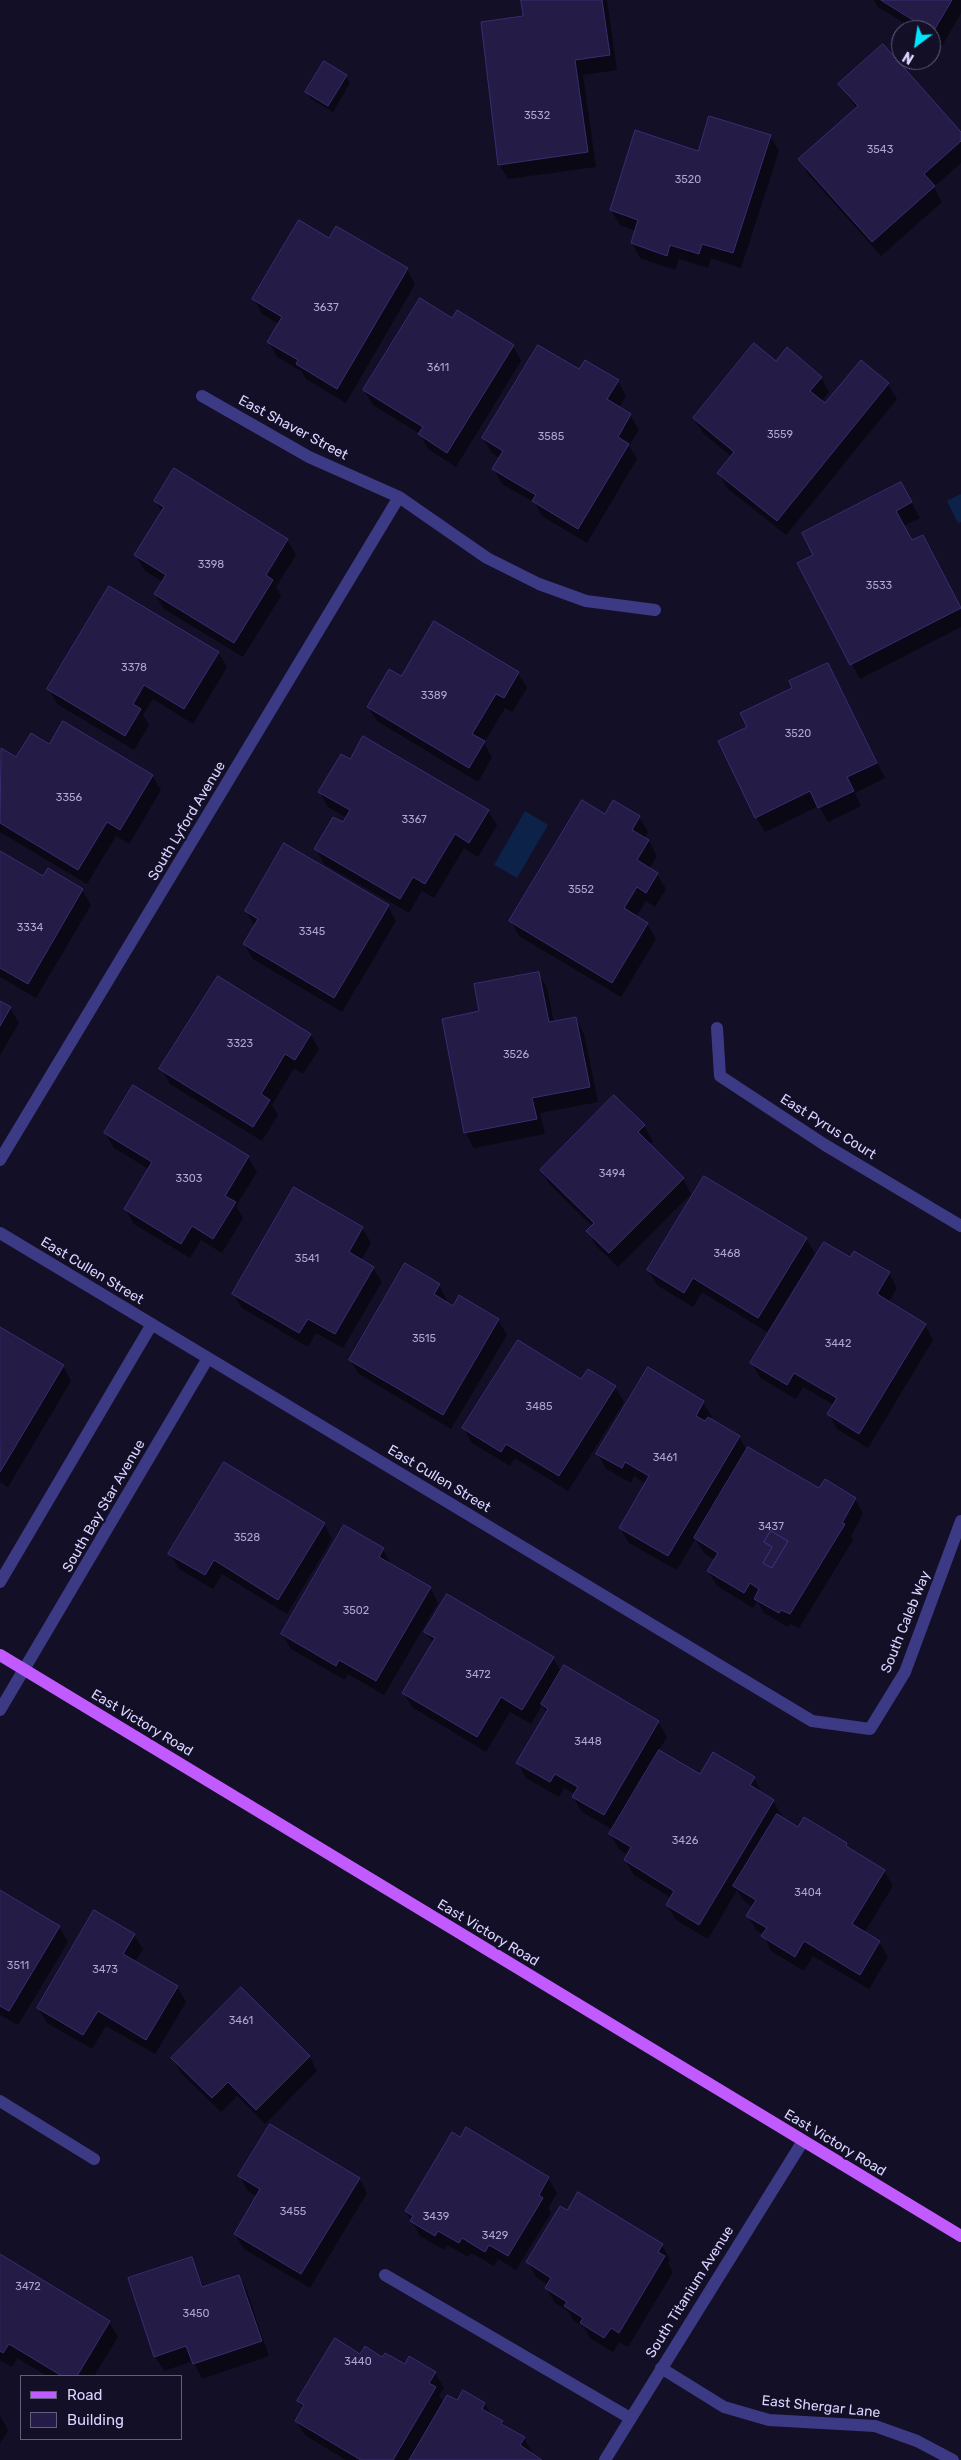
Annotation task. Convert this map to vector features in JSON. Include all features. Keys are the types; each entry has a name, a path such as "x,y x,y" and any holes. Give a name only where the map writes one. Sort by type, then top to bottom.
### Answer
{"main road":[{"name":"East Victory Road","path":"0,1655 961,2236"}],"street":[{"name":"East Shaver Street","path":"202,396 309,457 399,496 486,558 539,584 586,601 654,610"},
{"name":"South Lyford Avenue","path":"0,1160 399,496"},
{"name":"East Pyrus Court","path":"717,1028 720,1076 825,1145 961,1226"},
{"name":"East Cullen Street","path":"0,1233 812,1721 870,1729"},
{"path":"0,1582 152,1324"},
{"name":"South Bay Star Avenue","path":"0,1710 208,1358"},
{"name":"South Caleb Way","path":"870,1729 905,1672 961,1521"},
{"path":"0,2101 94,2159"},
{"name":"South Titanium Avenue","path":"605,2460 803,2141"},
{"path":"385,2276 630,2418"},
{"name":"East Shergar Lane","path":"661,2368 724,2407 769,2420 875,2426 917,2441 953,2460"}],"water":[{"path":"961,494 961,522 958,523 947,501"},
{"path":"525,811 548,825 517,878 494,865"}],"building":[{"path":"521,0 602,0 610,55 575,60 588,152 498,165 481,22 523,16"},
{"path":"881,0 952,0 940,20 914,20"},
{"path":"883,44 891,53 891,70 906,70 961,132 961,141 924,174 935,186 872,242 798,159 858,106 838,84"},
{"path":"324,61 347,75 328,106 305,92"},
{"path":"709,116 771,135 733,253 702,244 699,254 670,245 667,256 631,243 638,220 610,210 635,130 698,151"},
{"path":"299,220 329,238 336,226 408,268 337,389 296,364 298,360 267,342 282,317 252,299"},
{"path":"420,298 452,318 457,310 514,345 447,453 418,434 423,427 363,390"},
{"path":"754,343 776,361 787,347 822,377 810,391 825,403 861,360 889,383 777,521 717,473 734,452 693,418"},
{"path":"538,345 579,369 585,360 619,380 607,399 631,414 618,437 629,444 578,529 532,501 536,495 492,469 503,451 482,438"},
{"path":"174,468 288,539 266,575 273,580 234,643 154,594 166,575 134,555 164,507 154,501"},
{"path":"901,482 912,502 896,511 912,540 923,535 961,608 850,665 797,563 813,555 802,533"},
{"path":"109,586 219,652 184,709 144,685 133,704 141,709 125,736 47,689"},
{"path":"434,621 519,672 504,698 496,694 472,734 485,741 469,768 367,707 389,669 401,676"},
{"path":"828,663 877,763 847,777 854,791 818,808 810,791 755,818 718,741 747,727 740,713 792,688 789,681"},
{"path":"63,721 153,775 120,830 107,822 78,870 0,823 1,748 16,757 31,733 49,744"},
{"path":"363,736 489,810 469,843 455,834 425,884 413,877 400,899 314,849 333,817 343,822 350,810 318,792 341,754 350,759"},
{"path":"582,800 605,814 613,800 640,816 632,830 649,840 637,860 658,873 646,893 637,887 624,908 648,923 612,983 509,921"},
{"path":"284,843 389,905 334,998 243,944 258,919 245,911"},
{"path":"0,851 43,876 48,868 83,889 28,984 0,968"},
{"path":"539,972 549,1022 576,1017 590,1087 532,1098 537,1119 464,1133 442,1019 479,1011 474,984"},
{"path":"218,976 311,1034 295,1060 285,1054 261,1094 270,1100 253,1127 159,1069"},
{"path":"0,1001 11,1007 0,1026"},
{"path":"133,1085 249,1156 225,1196 236,1202 213,1239 192,1226 181,1244 124,1209 152,1162 104,1133"},
{"path":"614,1095 645,1125 638,1132 684,1178 609,1253 586,1231 594,1223 540,1170"},
{"path":"704,1176 807,1238 758,1318 693,1278 684,1293 647,1270"},
{"path":"294,1187 363,1227 349,1252 374,1267 335,1334 308,1319 299,1333 232,1294"},
{"path":"824,1242 850,1257 854,1251 890,1272 877,1294 926,1324 859,1434 827,1414 837,1398 794,1373 787,1385 750,1363"},
{"path":"405,1263 440,1284 434,1294 453,1306 459,1295 499,1319 443,1415 349,1360"},
{"path":"0,1327 64,1365 0,1472"},
{"path":"518,1340 581,1379 588,1369 616,1386 559,1476 506,1444 501,1452 462,1428"},
{"path":"648,1367 704,1401 696,1416 705,1421 708,1417 740,1436 668,1556 619,1528 649,1476 625,1462 622,1468 596,1454"},
{"path":"748,1447 819,1488 825,1479 856,1498 842,1523 845,1524 790,1614 781,1610 779,1613 754,1599 759,1589 750,1583 744,1593 707,1571 718,1553 694,1538","holes":["771,1531 788,1541 772,1568 763,1563 772,1547 764,1542"]},
{"path":"224,1462 325,1523 278,1600 214,1560 205,1575 168,1554"},
{"path":"344,1525 384,1548 379,1557 431,1587 376,1681 339,1660 336,1666 281,1634"},
{"path":"771,1531 788,1541 772,1568 763,1563 772,1547 764,1542"},
{"path":"447,1594 554,1657 522,1710 501,1697 477,1737 402,1693 435,1638 424,1632"},
{"path":"564,1665 659,1721 604,1815 572,1797 578,1787 555,1774 550,1782 516,1763 548,1709 541,1704"},
{"path":"659,1750 700,1774 713,1752 755,1777 750,1785 774,1800 699,1925 666,1905 674,1891 624,1860 631,1847 609,1834"},
{"path":"777,1814 798,1827 804,1817 847,1843 846,1846 885,1870 852,1924 880,1941 860,1975 804,1941 795,1957 761,1936 767,1928 746,1916 756,1900 733,1886"},
{"path":"0,1890 60,1926 9,2011 0,2006"},
{"path":"94,1910 135,1934 123,1954 178,1986 146,2040 98,2011 83,2035 37,2008"},
{"path":"241,1987 310,2056 256,2110 228,2082 212,2098 171,2058"},
{"path":"270,2124 360,2178 301,2274 234,2234 260,2189 238,2176"},
{"path":"466,2127 549,2177 539,2195 543,2198 508,2256 489,2245 485,2252 462,2238 459,2243 438,2231 435,2236 410,2221 413,2216 405,2211 452,2132 460,2137"},
{"path":"578,2192 663,2244 658,2252 665,2256 619,2333 611,2328 604,2338 580,2323 583,2318 564,2306 567,2302 545,2288 551,2278 526,2262 560,2206 567,2210"},
{"path":"0,2254 110,2321 78,2375 60,2375 9,2344 3,2353 0,2351"},
{"path":"192,2257 202,2287 239,2275 262,2341 193,2364 186,2346 154,2357 128,2278"},
{"path":"335,2338 360,2354 365,2346 382,2357 385,2353 405,2364 409,2356 436,2372 429,2383 436,2387 393,2460 361,2460 295,2421 304,2405 297,2401"},
{"path":"463,2390 485,2403 482,2409 503,2421 501,2424 525,2437 520,2445 542,2460 409,2460 447,2395 457,2400"}]}
